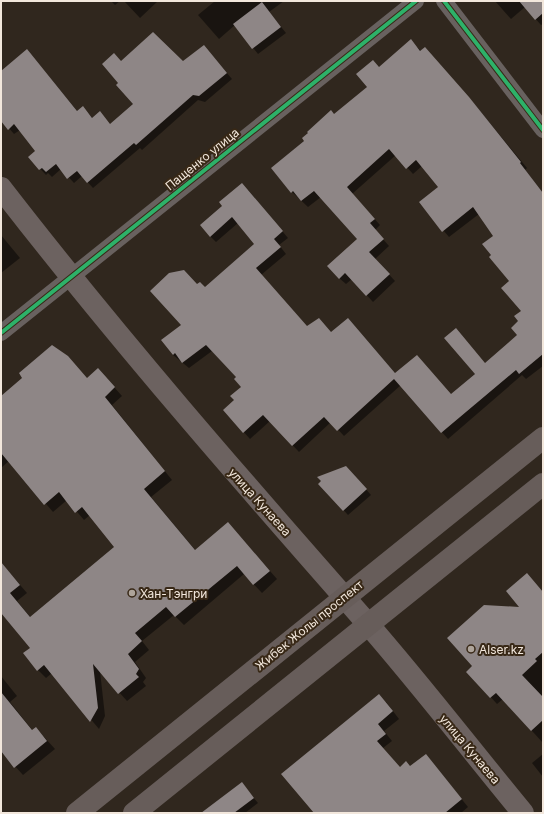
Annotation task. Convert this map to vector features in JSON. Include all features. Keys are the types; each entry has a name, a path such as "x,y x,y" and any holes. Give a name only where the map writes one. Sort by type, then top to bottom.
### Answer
{"highway":[{"name":"Жибек Жолы проспект","path":"77,813 543,438"},
{"path":"134,813 543,484"}],"main road":[{"name":"улица Кунаева","path":"1,188 70,277 235,474 368,624 523,813"}],"street":[{"name":"Пащенко улица","path":"1,333 416,1"},
{"path":"444,1 543,130"}],"building":[{"path":"519,1 543,1 543,13 535,20"},
{"path":"262,2 281,27 252,49 233,24"},
{"path":"153,32 183,61 204,45 227,73 199,96 193,95 136,145 134,143 87,183 77,171 67,179 56,164 46,172 42,168 39,170 28,157 35,151 14,124 8,130 1,121 1,71 27,49 77,111 83,106 92,118 100,111 110,124 133,104 116,85 118,83 102,64 114,53 121,61"},
{"path":"411,39 420,51 425,47 469,97 521,162 520,163 543,193 543,354 519,374 516,370 441,433 394,379 337,431 324,417 292,446 263,415 243,433 223,410 234,400 230,396 241,387 234,379 236,377 206,345 182,363 175,353 173,355 161,340 181,325 150,291 169,273 184,270 197,284 200,282 205,287 254,244 232,217 210,237 200,225 222,206 219,202 242,183 283,231 274,239 281,247 256,268 307,326 319,318 331,332 348,318 395,373 417,355 451,394 475,374 444,338 456,328 485,363 517,335 511,328 518,321 514,316 521,311 501,288 509,281 489,257 491,255 482,244 493,236 473,207 442,232 419,202 438,187 416,160 406,169 389,149 347,187 375,219 370,223 384,239 369,252 390,274 366,296 345,273 339,279 327,266 357,239 314,191 301,201 293,191 291,193 271,168 304,141 302,138 308,133 307,132 331,110 334,114 367,87 356,74 373,60 379,67"},
{"path":"52,345 68,356 87,378 98,368 115,387 105,397 165,471 144,489 195,550 228,522 270,571 253,585 237,566 175,617 166,607 135,633 142,641 128,654 139,669 136,674 139,677 118,694 93,664 98,708 90,722 44,665 37,671 23,653 30,648 1,613 1,562 20,585 10,593 30,617 114,547 82,507 75,513 59,492 44,505 1,453 1,396 22,378 19,373"},
{"path":"346,466 367,489 343,511 318,484 321,481 317,477"},
{"path":"527,573 543,592 543,652 535,659 537,661 522,675 543,697 543,720 531,731 496,693 490,698 466,672 472,666 447,638 484,605 519,607 506,591"},
{"path":"1,692 32,730 36,727 47,741 14,768 1,751"},
{"path":"379,694 393,711 378,724 386,734 377,741 400,767 406,761 410,766 426,754 462,799 445,813 314,813 281,774"},
{"path":"242,782 254,798 234,813 201,813"}],"cycle path":[{"path":"1,333 416,1"},
{"path":"444,1 543,130"}],"place":[{"name":"Хан-Тэнгри","path":"132,593"},
{"name":"Alser.kz","path":"471,649"}]}
